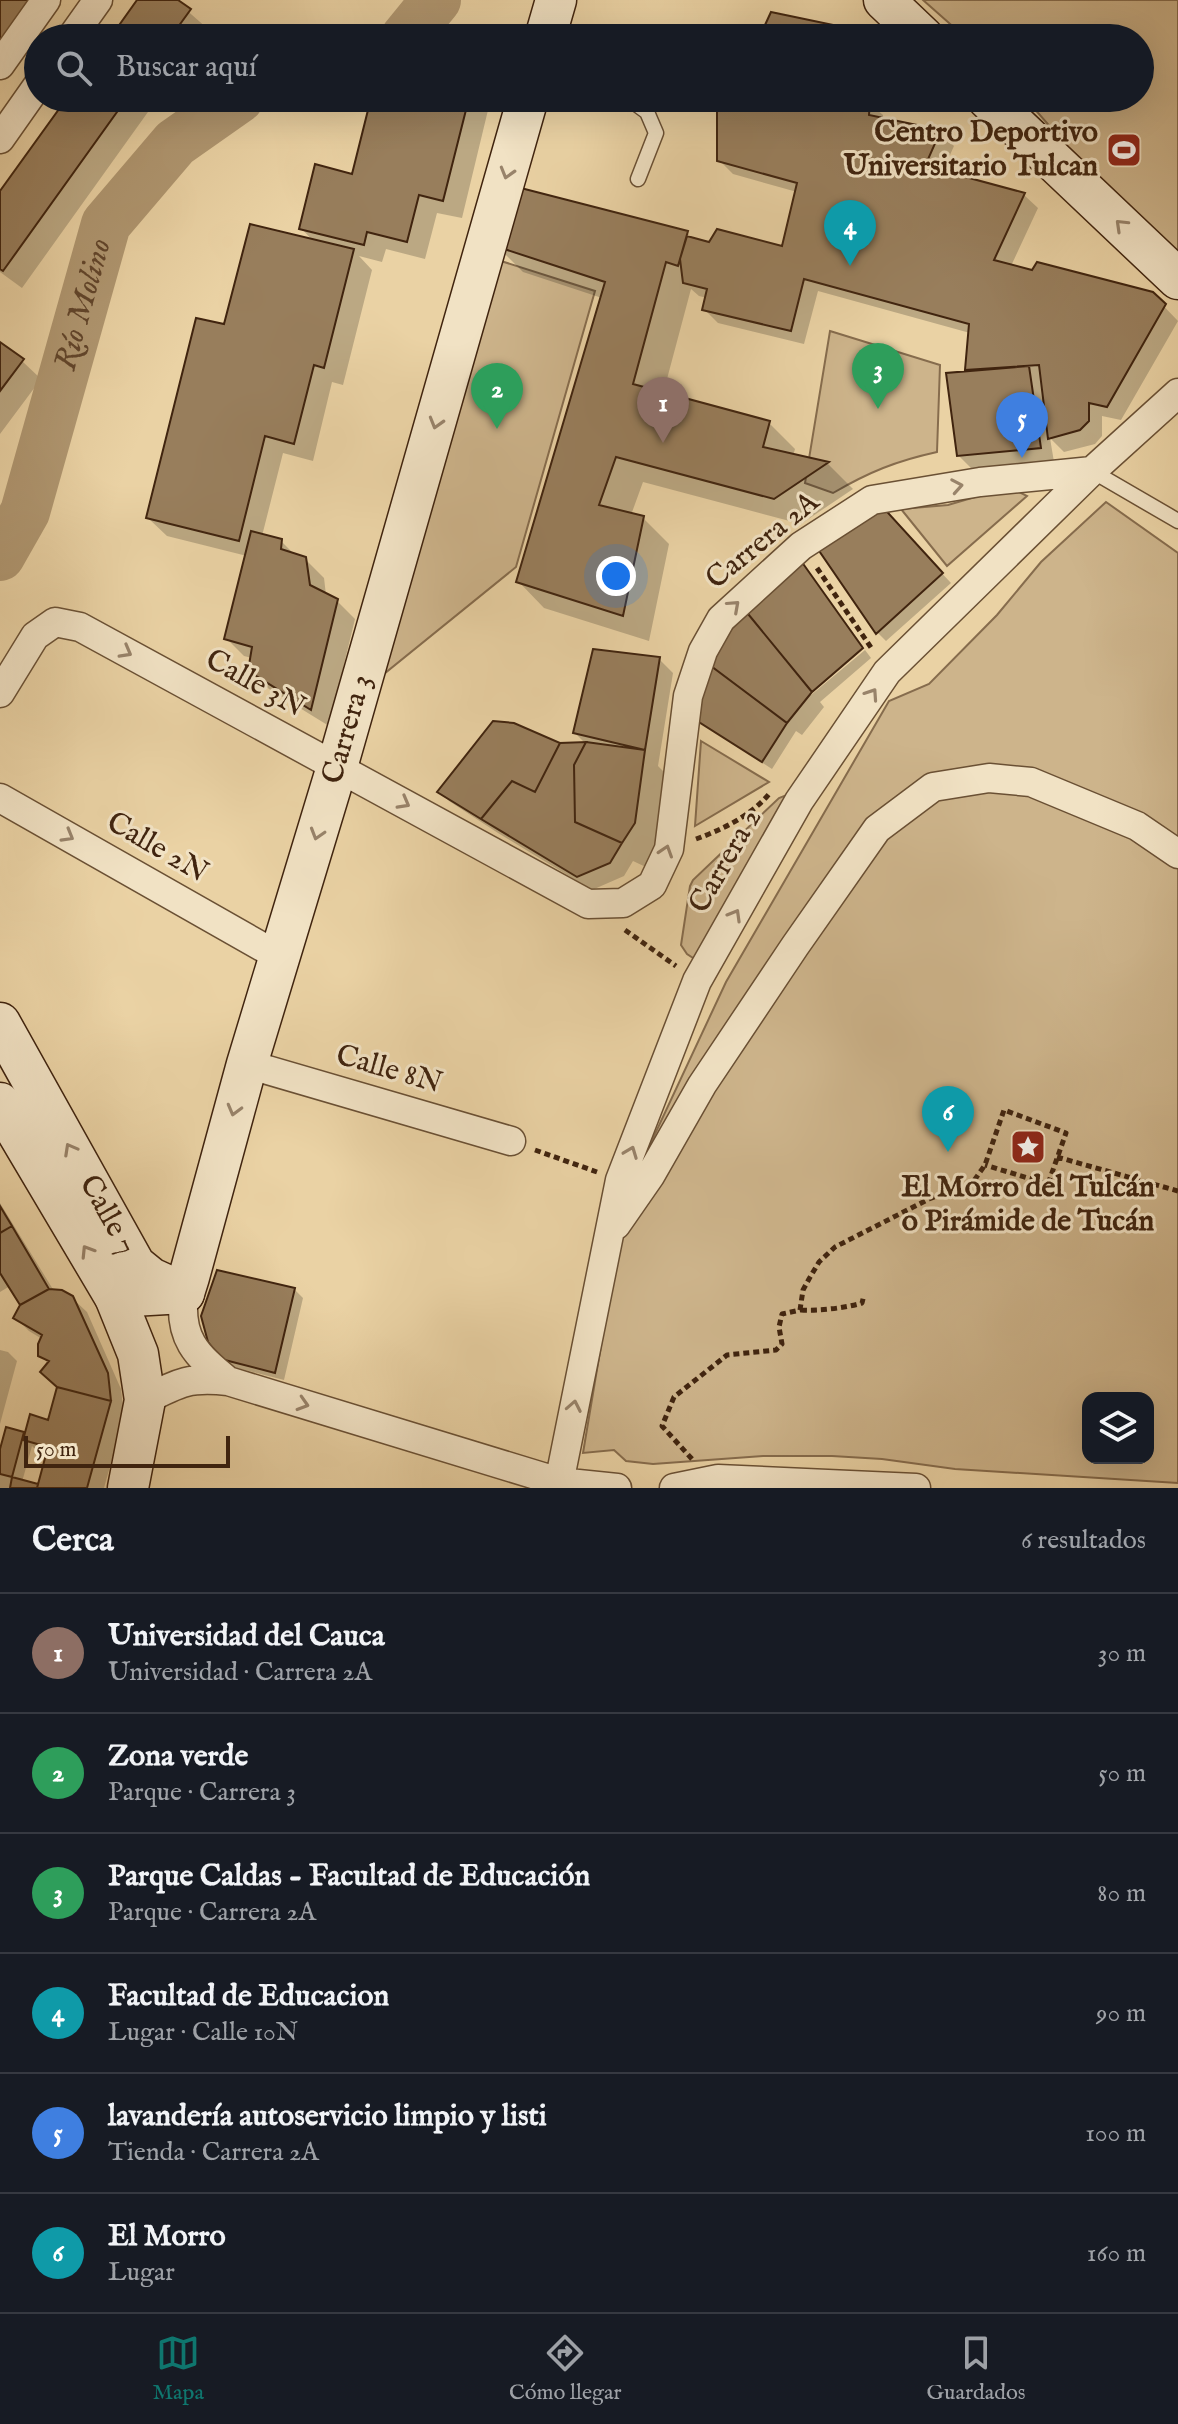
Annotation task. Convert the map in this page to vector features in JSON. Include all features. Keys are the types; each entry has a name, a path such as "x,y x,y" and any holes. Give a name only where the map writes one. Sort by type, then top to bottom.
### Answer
{"main road":[{"path":"549,24 556,0"},
{"path":"884,0 909,24"},
{"name":"Carrera 3","path":"184,1293 247,1064 337,767 524,112"},
{"path":"1002,112 1178,279"},
{"name":"Calle 7","path":"0,1023 135,1265 151,1278 184,1293"},
{"name":"Calle 7","path":"0,1103 115,1297 138,1354 145,1400"},
{"path":"115,1297 184,1293"},
{"path":"128,1488 145,1400"}],"street":[{"path":"29,24 46,0"},
{"path":"81,24 98,0"},
{"path":"0,65 24,31"},
{"path":"0,139 24,105"},
{"name":"Carrera 2","path":"558,1485 620,1180 697,981 799,801 887,672 1092,471 1178,393"},
{"name":"Carrera 2A","path":"588,904 623,903 652,885 669,849 688,696 703,651 721,619 801,546 872,500 980,482 1092,471"},
{"name":"Calle 3N","path":"0,693 35,636 55,622 80,627 588,904"},
{"path":"607,1238 650,1176 702,1085 877,829 933,787 989,778 1031,782 1137,826 1178,854"},
{"name":"Calle 2N","path":"0,798 280,957"},
{"name":"Calle 8N","path":"247,1064 511,1141"},
{"path":"184,1293 181,1315 186,1336 203,1361 228,1381"},
{"path":"145,1400 180,1382 199,1378 228,1381 558,1485 617,1488"},
{"path":"674,1488 718,1479 916,1488"}],"lane":[{"path":"638,179 656,133 647,112"},
{"path":"1092,471 1178,521"}],"path":[{"path":"801,546 887,672"},
{"path":"588,904 697,981"},
{"path":"800,1310 803,1290 809,1279 819,1262 835,1247 929,1199 973,1182 985,1165 1004,1110 1066,1133 1048,1184 985,1165"},
{"path":"511,1141 620,1180"},
{"path":"1057,1157 1178,1191"},
{"path":"718,1479 691,1458 662,1426 674,1397 727,1355 776,1350 782,1344 779,1327 782,1314 800,1310 816,1311 824,1307 845,1308 862,1303 864,1295"}],"shaded area":[{"name":"Centro Deportivo Universitario Tulcan","path":"923,0 1178,0 1178,260 1115,201 1037,112 1154,112 1154,24 950,24"},
{"path":"482,255 595,291 516,567 374,682"},
{"path":"830,331 940,365 937,452 883,468 833,493 805,483"},
{"path":"1009,487 1027,496 947,566 901,509 948,505"},
{"path":"1106,502 1178,553 1178,1483 955,1469 832,1456 763,1456 653,1464 626,1461 614,1450 583,1453 616,1256 633,1181 726,982 889,701 929,684 997,615 1041,562"},
{"path":"701,741 769,782 695,826"},
{"path":"784,796 785,800 707,967 687,954 681,945 690,886"}],"building":[{"path":"0,0 36,0 0,43"},
{"path":"137,0 178,0 191,9 180,24 120,24"},
{"path":"771,12 828,24 765,24"},
{"path":"57,112 117,112 3,271 0,269 0,191"},
{"path":"368,112 465,112 443,201 419,195 407,242 367,232 364,245 299,229 315,164 352,174"},
{"path":"717,112 869,112 869,115 941,130 925,166 1025,193 994,260 1032,270 1037,262 1153,292 1166,304 1107,407 1089,403 1089,421 1080,430 1048,439 1039,365 965,370 969,324 804,279 791,331 702,310 707,289 683,283 680,259 687,236 709,242 717,229 782,246 797,183 717,161"},
{"path":"513,186 688,231 678,266 666,262 633,384 770,421 763,447 829,462 774,499 616,457 599,505 644,516 623,616 516,582 605,282 495,246"},
{"path":"250,224 354,249 324,368 314,365 294,444 265,436 239,541 146,518 196,318 224,324"},
{"path":"0,342 24,359 0,391"},
{"path":"1029,366 1041,448 957,456 946,373"},
{"path":"879,503 943,573 876,634 811,539"},
{"path":"251,531 282,539 281,549 306,557 310,585 338,599 311,710 248,671 252,647 224,639"},
{"path":"799,558 863,648 812,692 744,609"},
{"path":"744,609 812,692 787,723 707,663"},
{"path":"593,649 660,657 645,750 573,733"},
{"path":"707,663 787,723 762,762 691,717"},
{"path":"493,721 514,723 560,743 535,792 512,781 481,819 437,792"},
{"path":"586,742 645,750 635,823 622,843 575,822 574,765"},
{"path":"586,742 574,765 575,822 622,843 610,863 577,877 481,819 512,781 535,792 560,743"},
{"path":"0,1206 12,1226 0,1233"},
{"path":"12,1226 49,1289 20,1305 0,1273 0,1233"},
{"path":"217,1270 295,1288 275,1373 221,1359 208,1342 201,1316"},
{"path":"49,1289 62,1290 73,1296 108,1373 111,1401 57,1387 40,1372 49,1361 38,1356 42,1335 13,1318 20,1305"},
{"path":"57,1387 111,1401 87,1488 37,1488 48,1447 23,1440 30,1414 48,1420"},
{"path":"6,1427 24,1432 12,1477 0,1474 0,1449"},
{"path":"12,1477 38,1484 37,1488 10,1488"}],"waterway":[{"name":"Río Molino","path":"416,24 436,0"},
{"name":"Río Molino","path":"0,556 25,512 106,224 175,143 219,112"}],"place":[{"name":"Centro Deportivo Universitario Tulcan","path":"1124,150"},
{"name":"Facultad de Educacion","path":"850,266"},
{"name":"Parque Caldas - Facultad de Educación","path":"878,409"},
{"name":"Zona verde","path":"497,429"},
{"name":"Universidad del Cauca","path":"663,443"},
{"name":"lavandería autoservicio limpio y listi","path":"1022,458"},
{"name":"El Morro del Tulcán o Pirámide de Tucán","path":"1028,1147"},
{"name":"El Morro","path":"948,1152"}]}
